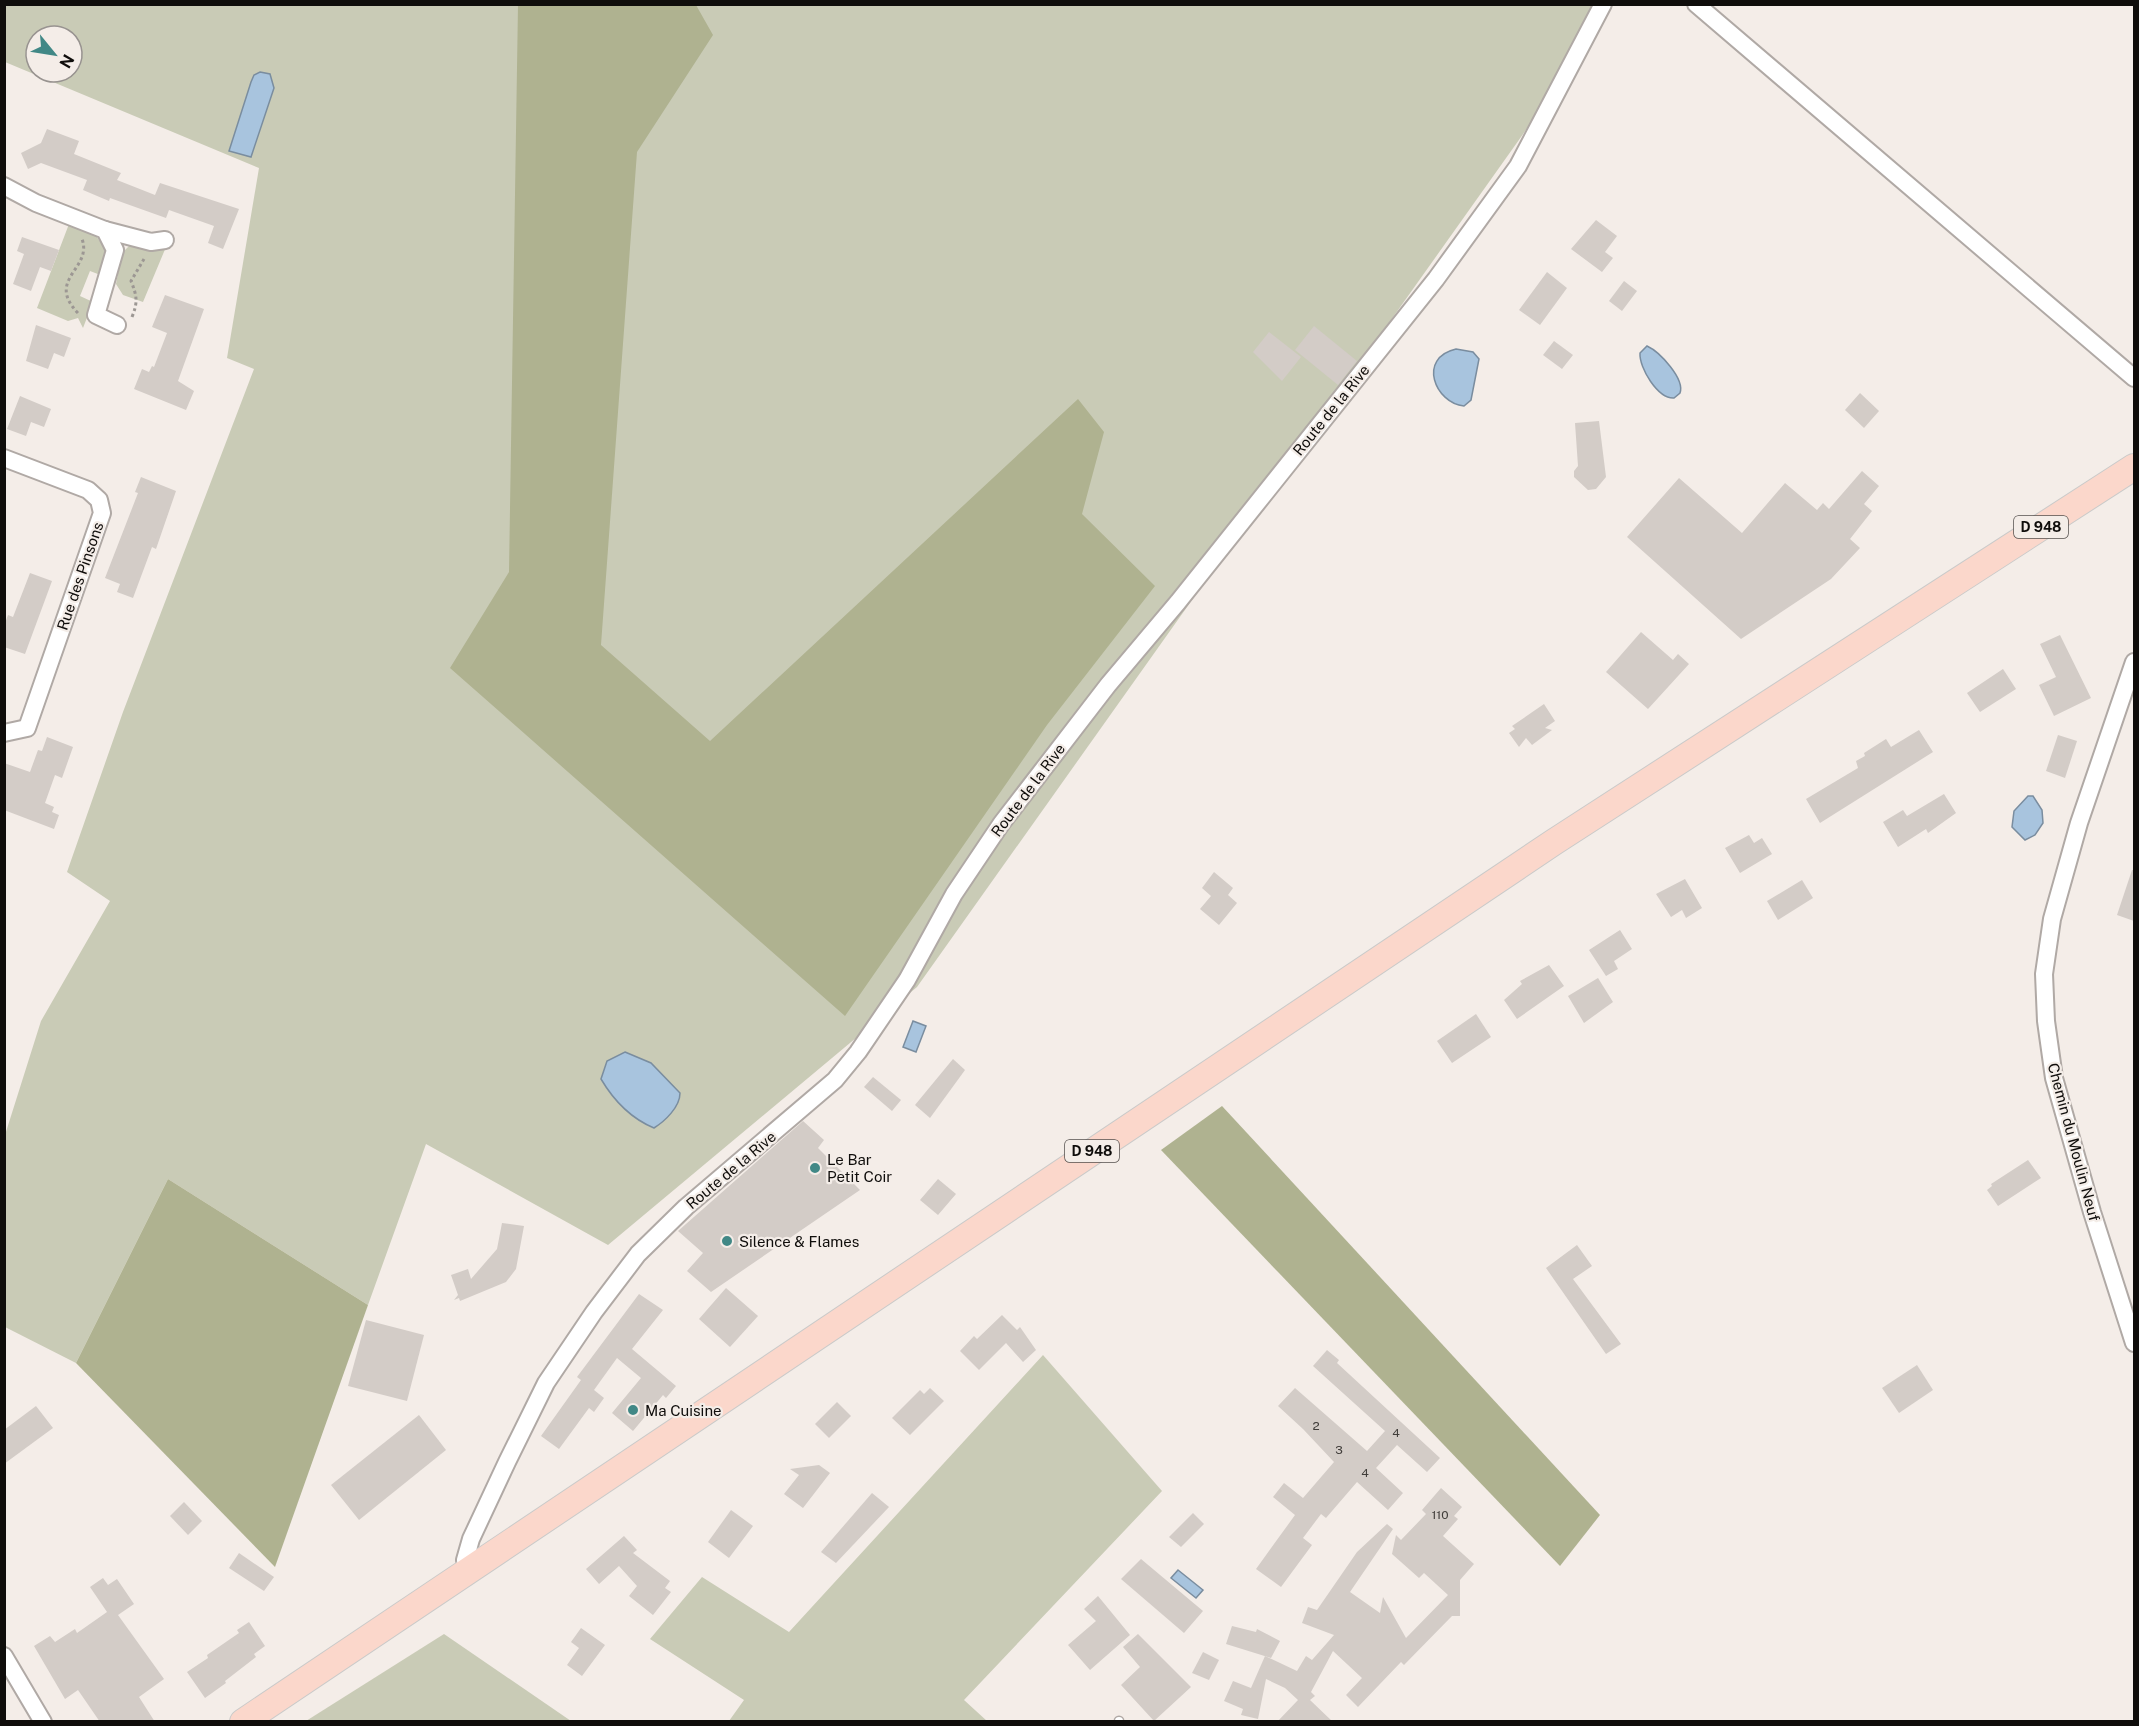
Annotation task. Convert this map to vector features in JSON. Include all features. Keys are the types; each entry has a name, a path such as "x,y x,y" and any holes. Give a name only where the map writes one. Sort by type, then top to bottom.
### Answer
{"main road":[{"name":"D 948","path":"243,1722 1544,849 2134,467"}],"street":[{"name":"Route de la Rive","path":"467,1571 465,1560 471,1539 512,1452 546,1383 594,1312 638,1254 686,1207 835,1080 858,1052 907,980 954,894 1001,824 1108,685 1178,602 1436,279 1518,166 1603,4"},
{"path":"1696,4 2134,378"},
{"path":"4,186 36,203 105,230 158,241"},
{"path":"105,230 115,250 96,315 117,324"},
{"name":"Rue des Pinsons","path":"4,458 88,490 99,500 102,513 27,728 4,733"},
{"name":"Chemin du Moulin Neuf","path":"2134,662 2079,823 2052,918 2044,974 2046,1021 2054,1078 2092,1212 2134,1343"},
{"path":"4,1656 43,1722"}],"path":[{"path":"74,218 84,250 66,285 68,303 79,314 90,318 96,315"},
{"path":"117,324 129,324 138,294 131,281 158,241"}],"green space":[{"path":"4,5 1611,5 1521,137 917,987 608,1245 426,1144 368,1305 168,1179 76,1363 5,1327 5,1135 41,1021 110,901 67,872 123,712 254,369 227,358 259,168 58,84 84,84 84,24 24,24 24,70 5,62"},
{"path":"518,5 696,5 713,35 637,152 601,645 710,741 1078,399 1104,432 1082,514 1155,586 1047,725 845,1016 450,668 509,572"},
{"path":"69,224 96,236 107,250 103,276 90,271 80,296 93,302 83,328 78,318 68,321 37,308"},
{"path":"131,244 150,251 166,247 143,302 123,295 116,284 122,253"},
{"path":"1222,1106 1600,1515 1560,1566 1161,1150"},
{"path":"168,1179 368,1305 275,1567 76,1363"},
{"path":"1043,1355 1162,1491 964,1700 987,1721 729,1721 744,1700 650,1639 702,1577 789,1632"},
{"path":"444,1634 571,1721 306,1721"}],"water":[{"path":"260,72 270,74 274,88 251,157 229,151 251,82 254,75"},
{"path":"1647,346 1664,360 1679,381 1680,393 1674,398 1662,394 1646,374 1640,353"},
{"path":"1456,349 1473,352 1479,359 1471,400 1464,406 1445,397 1434,380 1437,361 1444,354"},
{"path":"2028,796 2033,796 2042,810 2043,823 2035,835 2025,840 2012,827 2014,811"},
{"path":"913,1021 926,1026 916,1052 903,1047"},
{"path":"625,1052 651,1063 680,1093 675,1108 654,1128 623,1108 601,1079 607,1061"},
{"path":"1178,1570 1203,1590 1196,1598 1171,1578"}],"building":[{"path":"47,129 79,141 74,154 121,173 117,180 155,195 160,183 239,209 223,249 208,243 214,226 169,210 166,218 110,198 109,201 83,190 87,180 41,163 28,169 21,153 41,143"},
{"path":"1596,220 1617,236 1605,252 1613,258 1602,272 1571,249"},
{"path":"22,237 59,250 51,271 40,267 31,291 13,284 24,254 17,251"},
{"path":"1547,272 1567,288 1540,325 1519,310"},
{"path":"1624,281 1637,291 1622,311 1609,301"},
{"path":"165,295 204,309 178,381 194,391 186,410 134,389 142,369 149,372 152,366 154,367 167,333 152,327"},
{"path":"36,325 71,338 64,357 54,353 48,369 26,361"},
{"path":"1314,326 1357,361 1338,385 1295,350"},
{"path":"1269,332 1301,357 1282,381 1253,352"},
{"path":"1554,341 1573,355 1562,369 1543,355"},
{"path":"1860,393 1879,411 1864,428 1845,410"},
{"path":"20,396 51,409 44,427 31,422 26,436 7,429"},
{"path":"1599,421 1606,477 1596,489 1588,490 1574,477 1574,471 1578,466 1575,423"},
{"path":"1862,471 1879,486 1864,504 1872,511 1850,539 1860,548 1831,579 1741,639 1627,537 1679,478 1742,533 1785,483 1817,510 1823,503 1829,509"},
{"path":"141,477 176,491 156,549 152,547 133,598 117,592 120,584 105,578 138,493 135,492"},
{"path":"30,573 52,581 25,654 4,647 4,626 8,615 13,617"},
{"path":"1641,632 1673,660 1678,654 1689,664 1648,709 1606,672"},
{"path":"2060,635 2091,698 2054,716 2039,685 2056,677 2040,644"},
{"path":"2003,669 2016,689 1980,712 1967,693"},
{"path":"1544,704 1555,721 1545,728 1552,730 1532,745 1526,738 1519,747 1509,733 1515,729 1512,726"},
{"path":"1919,730 1933,752 1820,823 1806,799 1858,768 1856,761 1886,739 1891,747"},
{"path":"2058,735 2077,741 2065,778 2046,771"},
{"path":"47,737 73,747 62,778 55,775 45,803 54,807 52,812 59,815 54,829 4,810 4,763 30,772 38,750 42,751"},
{"path":"1944,794 1956,813 1928,833 1926,829 1898,847 1883,822 1903,810 1907,816"},
{"path":"1749,835 1754,843 1762,838 1772,854 1740,873 1725,848"},
{"path":"2132,870 2134,870 2134,921 2117,915"},
{"path":"1214,872 1233,888 1228,895 1237,903 1219,925 1200,909 1211,896 1202,888"},
{"path":"1685,879 1702,908 1686,918 1682,910 1671,917 1656,894"},
{"path":"1802,880 1813,898 1778,920 1767,901"},
{"path":"1620,930 1632,949 1614,961 1618,969 1606,976 1589,950"},
{"path":"1549,965 1564,986 1517,1019 1504,1000 1522,984 1520,981"},
{"path":"1598,978 1613,1002 1584,1023 1568,996"},
{"path":"1476,1014 1491,1037 1452,1063 1437,1041"},
{"path":"953,1059 965,1070 930,1118 915,1105"},
{"path":"873,1077 901,1100 892,1111 864,1087"},
{"path":"803,1121 824,1140 818,1148 860,1190 711,1292 687,1271 703,1253 678,1231"},
{"path":"2028,1160 2041,1178 1998,1206 1987,1190 1992,1186 1991,1184"},
{"path":"938,1179 956,1194 938,1215 920,1200"},
{"path":"502,1223 524,1226 516,1269 506,1282 460,1301 459,1298 454,1300 458,1295 451,1275 468,1269 471,1279 497,1249"},
{"path":"1577,1245 1592,1266 1573,1279 1621,1344 1606,1354 1546,1268"},
{"path":"726,1288 758,1316 730,1347 699,1319"},
{"path":"639,1294 663,1310 632,1349 676,1386 666,1398 663,1395 633,1431 612,1413 641,1378 617,1358 594,1390 604,1398 594,1412 589,1408 559,1449 541,1436 581,1380 577,1377"},
{"path":"1002,1315 1017,1330 1020,1327 1036,1350 1023,1362 1006,1343 979,1370 960,1351 974,1336 977,1339"},
{"path":"366,1320 424,1335 407,1401 348,1386"},
{"path":"1327,1350 1339,1360 1337,1363 1440,1458 1427,1472 1397,1445 1376,1468 1403,1493 1388,1510 1357,1482 1326,1518 1321,1514 1303,1538 1312,1545 1281,1587 1256,1569 1295,1515 1273,1497 1284,1483 1303,1498 1334,1462 1278,1406 1295,1388 1367,1451 1385,1431 1313,1366"},
{"path":"1917,1365 1933,1390 1899,1413 1882,1388"},
{"path":"930,1388 944,1401 910,1435 892,1418 920,1390 924,1394"},
{"path":"837,1402 851,1416 829,1438 815,1424"},
{"path":"36,1406 53,1428 4,1464 4,1430"},
{"path":"419,1415 446,1450 359,1520 331,1485"},
{"path":"819,1465 830,1473 803,1508 784,1494 799,1475 790,1469"},
{"path":"1441,1488 1462,1507 1454,1516 1458,1519 1443,1536 1474,1564 1460,1580 1460,1616 1452,1616 1404,1665 1401,1662 1358,1707 1346,1695 1362,1678 1333,1651 1311,1692 1315,1696 1310,1700 1333,1722 1277,1722 1298,1700 1285,1688 1266,1679 1258,1719 1241,1715 1243,1709 1224,1701 1233,1681 1251,1688 1265,1656 1297,1671 1306,1656 1312,1660 1334,1635 1302,1623 1308,1607 1317,1610 1357,1552 1387,1524 1393,1529 1350,1592 1380,1613 1383,1597 1406,1638 1448,1595 1424,1573 1419,1578 1392,1554 1396,1535 1401,1540 1426,1514 1422,1510"},
{"path":"872,1493 889,1507 836,1563 821,1552"},
{"path":"184,1502 202,1521 188,1535 170,1516"},
{"path":"731,1510 753,1526 729,1558 708,1542"},
{"path":"1193,1513 1204,1524 1181,1547 1169,1537"},
{"path":"624,1536 637,1550 633,1553 670,1581 665,1588 671,1592 653,1615 629,1596 637,1586 619,1566 599,1584 586,1569"},
{"path":"239,1553 274,1577 264,1591 229,1568"},
{"path":"1141,1559 1203,1611 1184,1633 1121,1579"},
{"path":"103,1578 108,1585 117,1579 134,1604 118,1615 164,1679 139,1697 155,1722 100,1722 78,1690 65,1699 34,1646 50,1636 55,1642 75,1629 77,1633 107,1612 90,1587"},
{"path":"1098,1596 1130,1635 1090,1670 1068,1645 1096,1621 1084,1609"},
{"path":"249,1622 265,1646 254,1654 256,1657 225,1681 226,1683 205,1698 187,1672 239,1633 237,1630"},
{"path":"1232,1626 1256,1632 1257,1629 1280,1641 1271,1658 1226,1644"},
{"path":"581,1628 605,1645 582,1676 567,1665 579,1648 571,1642"},
{"path":"1138,1634 1191,1687 1154,1721 1121,1685 1140,1667 1123,1647"},
{"path":"1203,1652 1219,1660 1209,1680 1192,1673"}],"place":[{"name":"Le Bar Petit Coir","path":"815,1168"},
{"name":"Silence & Flames","path":"727,1241"},
{"name":"Ma Cuisine","path":"633,1410"}]}
